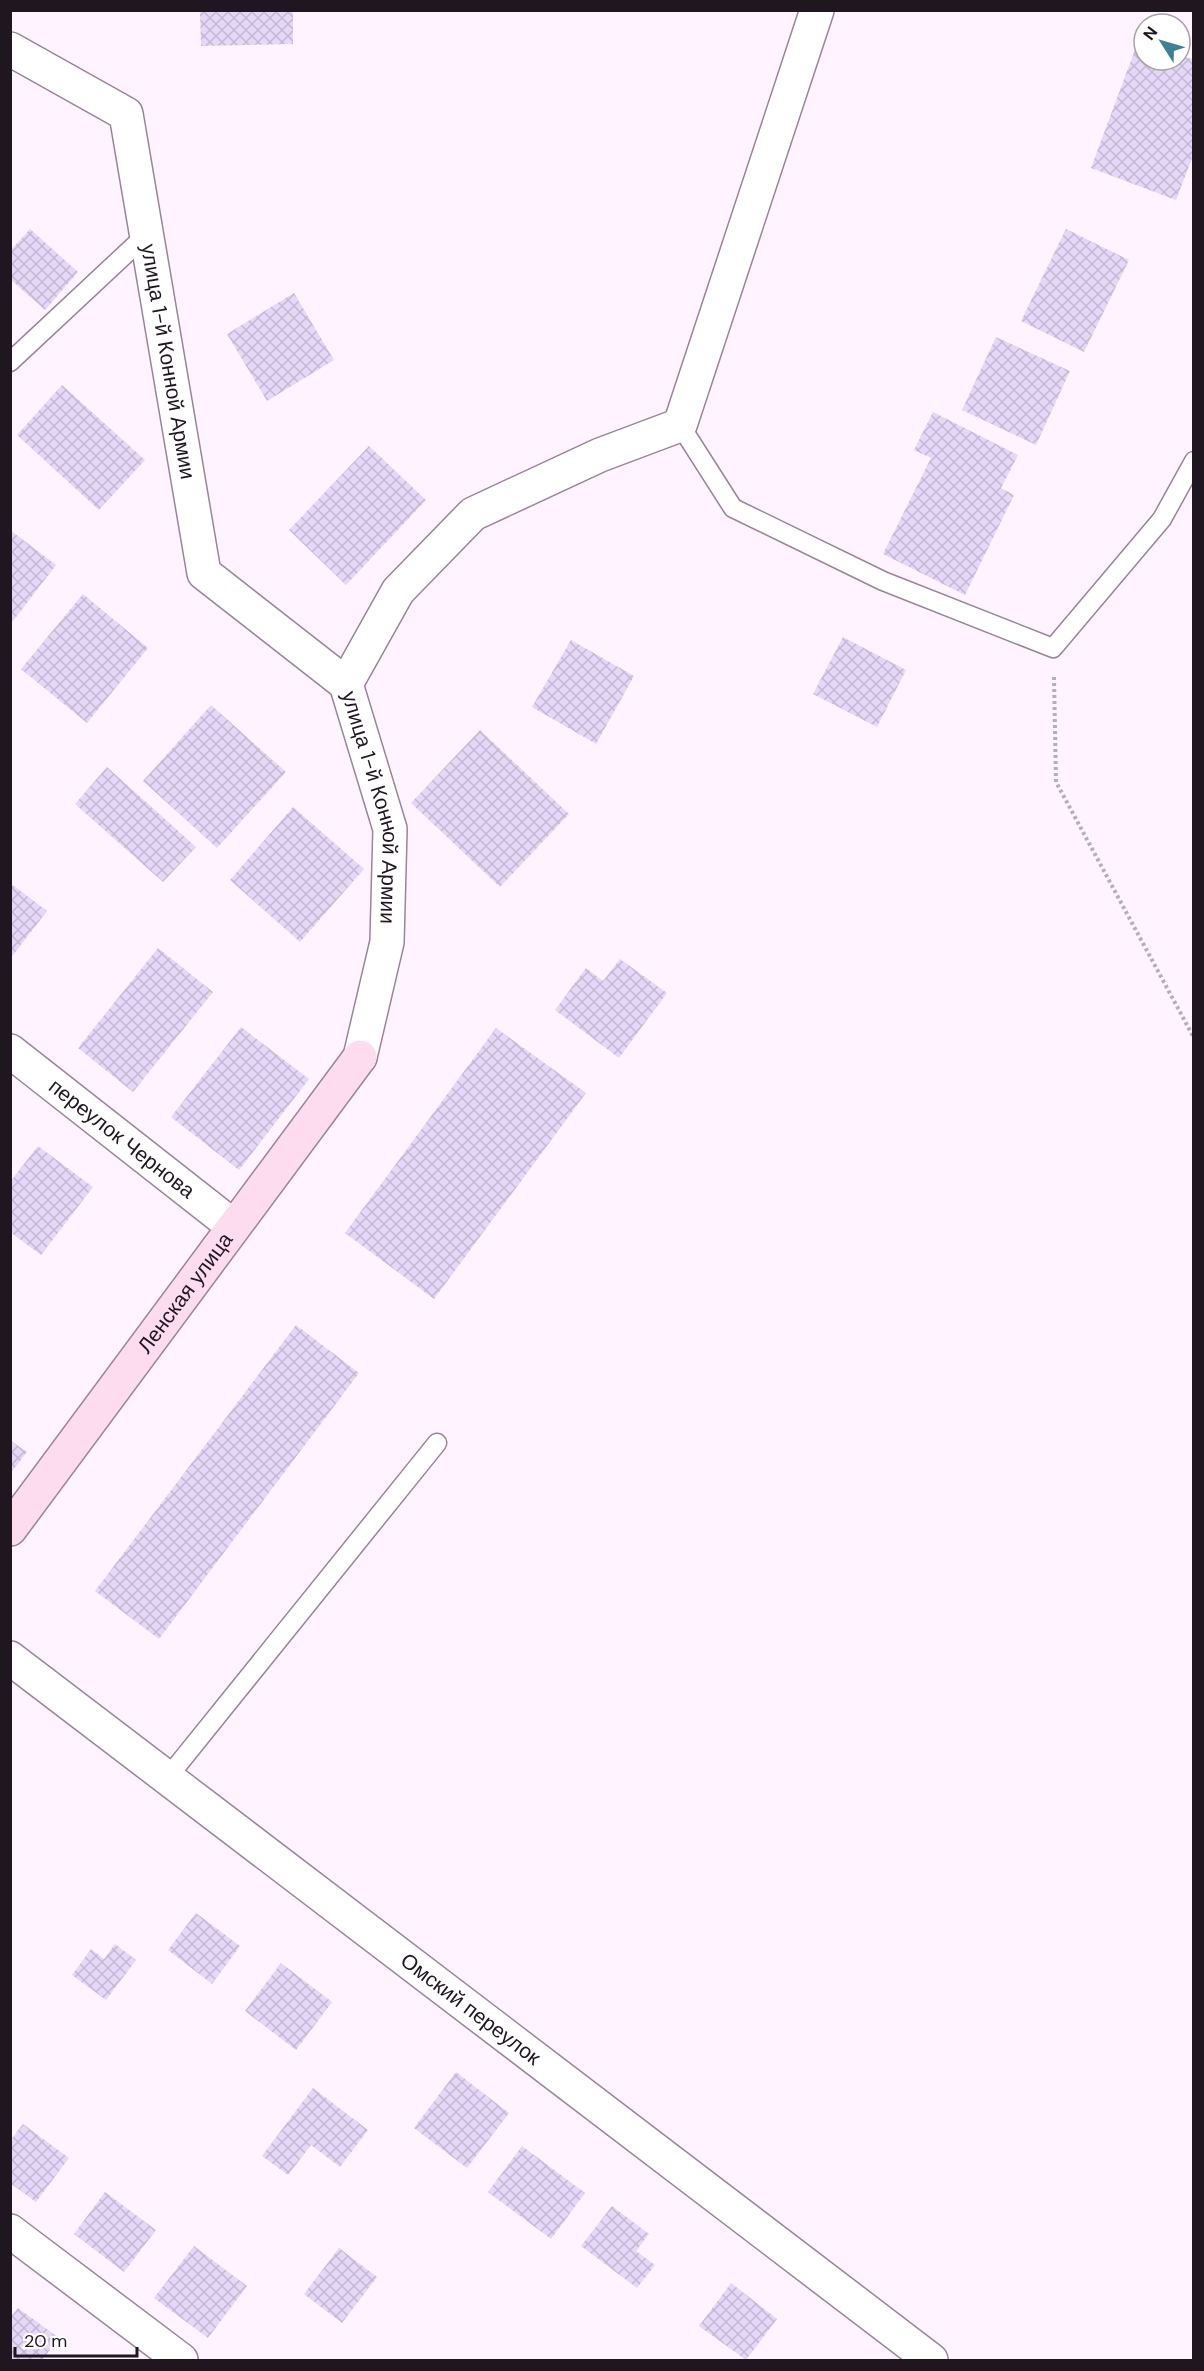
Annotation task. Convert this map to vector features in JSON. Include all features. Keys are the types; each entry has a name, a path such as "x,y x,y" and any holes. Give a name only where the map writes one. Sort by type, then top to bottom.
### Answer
{"street":[{"path":"346,684 398,591 472,514 600,455 680,425 817,10"},
{"name":"улица 1-й Конной Армии","path":"10,49 126,114 204,573 346,684 390,829 387,942 360,1057"},
{"name":"переулок Чернова","path":"10,1050 233,1226"},
{"name":"Ленская улица","path":"10,1529 360,1057"},
{"name":"Омский переулок","path":"10,1658 931,2361"},
{"path":"10,2231 181,2361"}],"lane":[{"path":"10,362 147,234"},
{"path":"680,425 733,508 883,581 1053,648 1162,519 1194,461"},
{"path":"168,1777 437,1443"}],"path":[{"path":"1053,648 1056,782 1194,1038"}],"building":[{"path":"200,10 293,10 293,44 201,46"},
{"path":"1132,58 1132,72 1192,72 1192,59 1194,60 1194,153 1176,200 1091,168"},
{"path":"30,229 78,272 45,310 10,279 10,251"},
{"path":"1066,229 1129,260 1084,352 1021,321"},
{"path":"294,293 334,360 267,401 227,334"},
{"path":"996,337 1070,371 1036,445 962,410"},
{"path":"62,385 145,460 99,510 17,435"},
{"path":"933,412 1018,455 1001,488 1014,495 965,595 883,554 931,458 914,450"},
{"path":"369,446 426,500 346,585 289,530"},
{"path":"10,530 56,565 10,625"},
{"path":"83,594 148,648 87,723 21,669"},
{"path":"843,637 906,670 877,727 813,694"},
{"path":"571,640 634,676 596,744 532,707"},
{"path":"211,705 286,772 217,848 143,781"},
{"path":"480,730 569,814 500,887 411,803"},
{"path":"107,767 196,847 163,882 75,804"},
{"path":"293,807 364,869 300,942 230,880"},
{"path":"10,883 47,911 10,959"},
{"path":"158,948 213,992 133,1092 78,1048"},
{"path":"620,959 667,993 619,1058 555,1010 586,968 603,981"},
{"path":"241,1027 309,1079 239,1170 171,1117"},
{"path":"496,1028 586,1093 434,1299 345,1233"},
{"path":"38,1146 93,1187 41,1255 10,1232 10,1182"},
{"path":"296,1325 359,1373 159,1639 95,1591"},
{"path":"10,1440 27,1452 10,1474"},
{"path":"196,1913 240,1946 212,1984 168,1950"},
{"path":"115,1944 136,1960 106,2000 72,1975 91,1949 104,1959"},
{"path":"281,1963 332,2002 296,2050 245,2011"},
{"path":"456,2072 509,2113 467,2168 414,2128"},
{"path":"313,2088 368,2130 340,2167 311,2145 288,2175 262,2156"},
{"path":"23,2124 69,2158 36,2202 10,2183 10,2141"},
{"path":"522,2146 585,2193 551,2239 488,2192"},
{"path":"105,2192 156,2230 124,2272 74,2234"},
{"path":"612,2206 649,2234 636,2251 655,2265 637,2288 581,2246"},
{"path":"194,2246 247,2286 208,2338 154,2298"},
{"path":"339,2248 377,2277 342,2323 304,2294"},
{"path":"731,2283 777,2319 746,2360 699,2326"},
{"path":"18,2308 59,2338 42,2360 10,2360 10,2318"}]}
